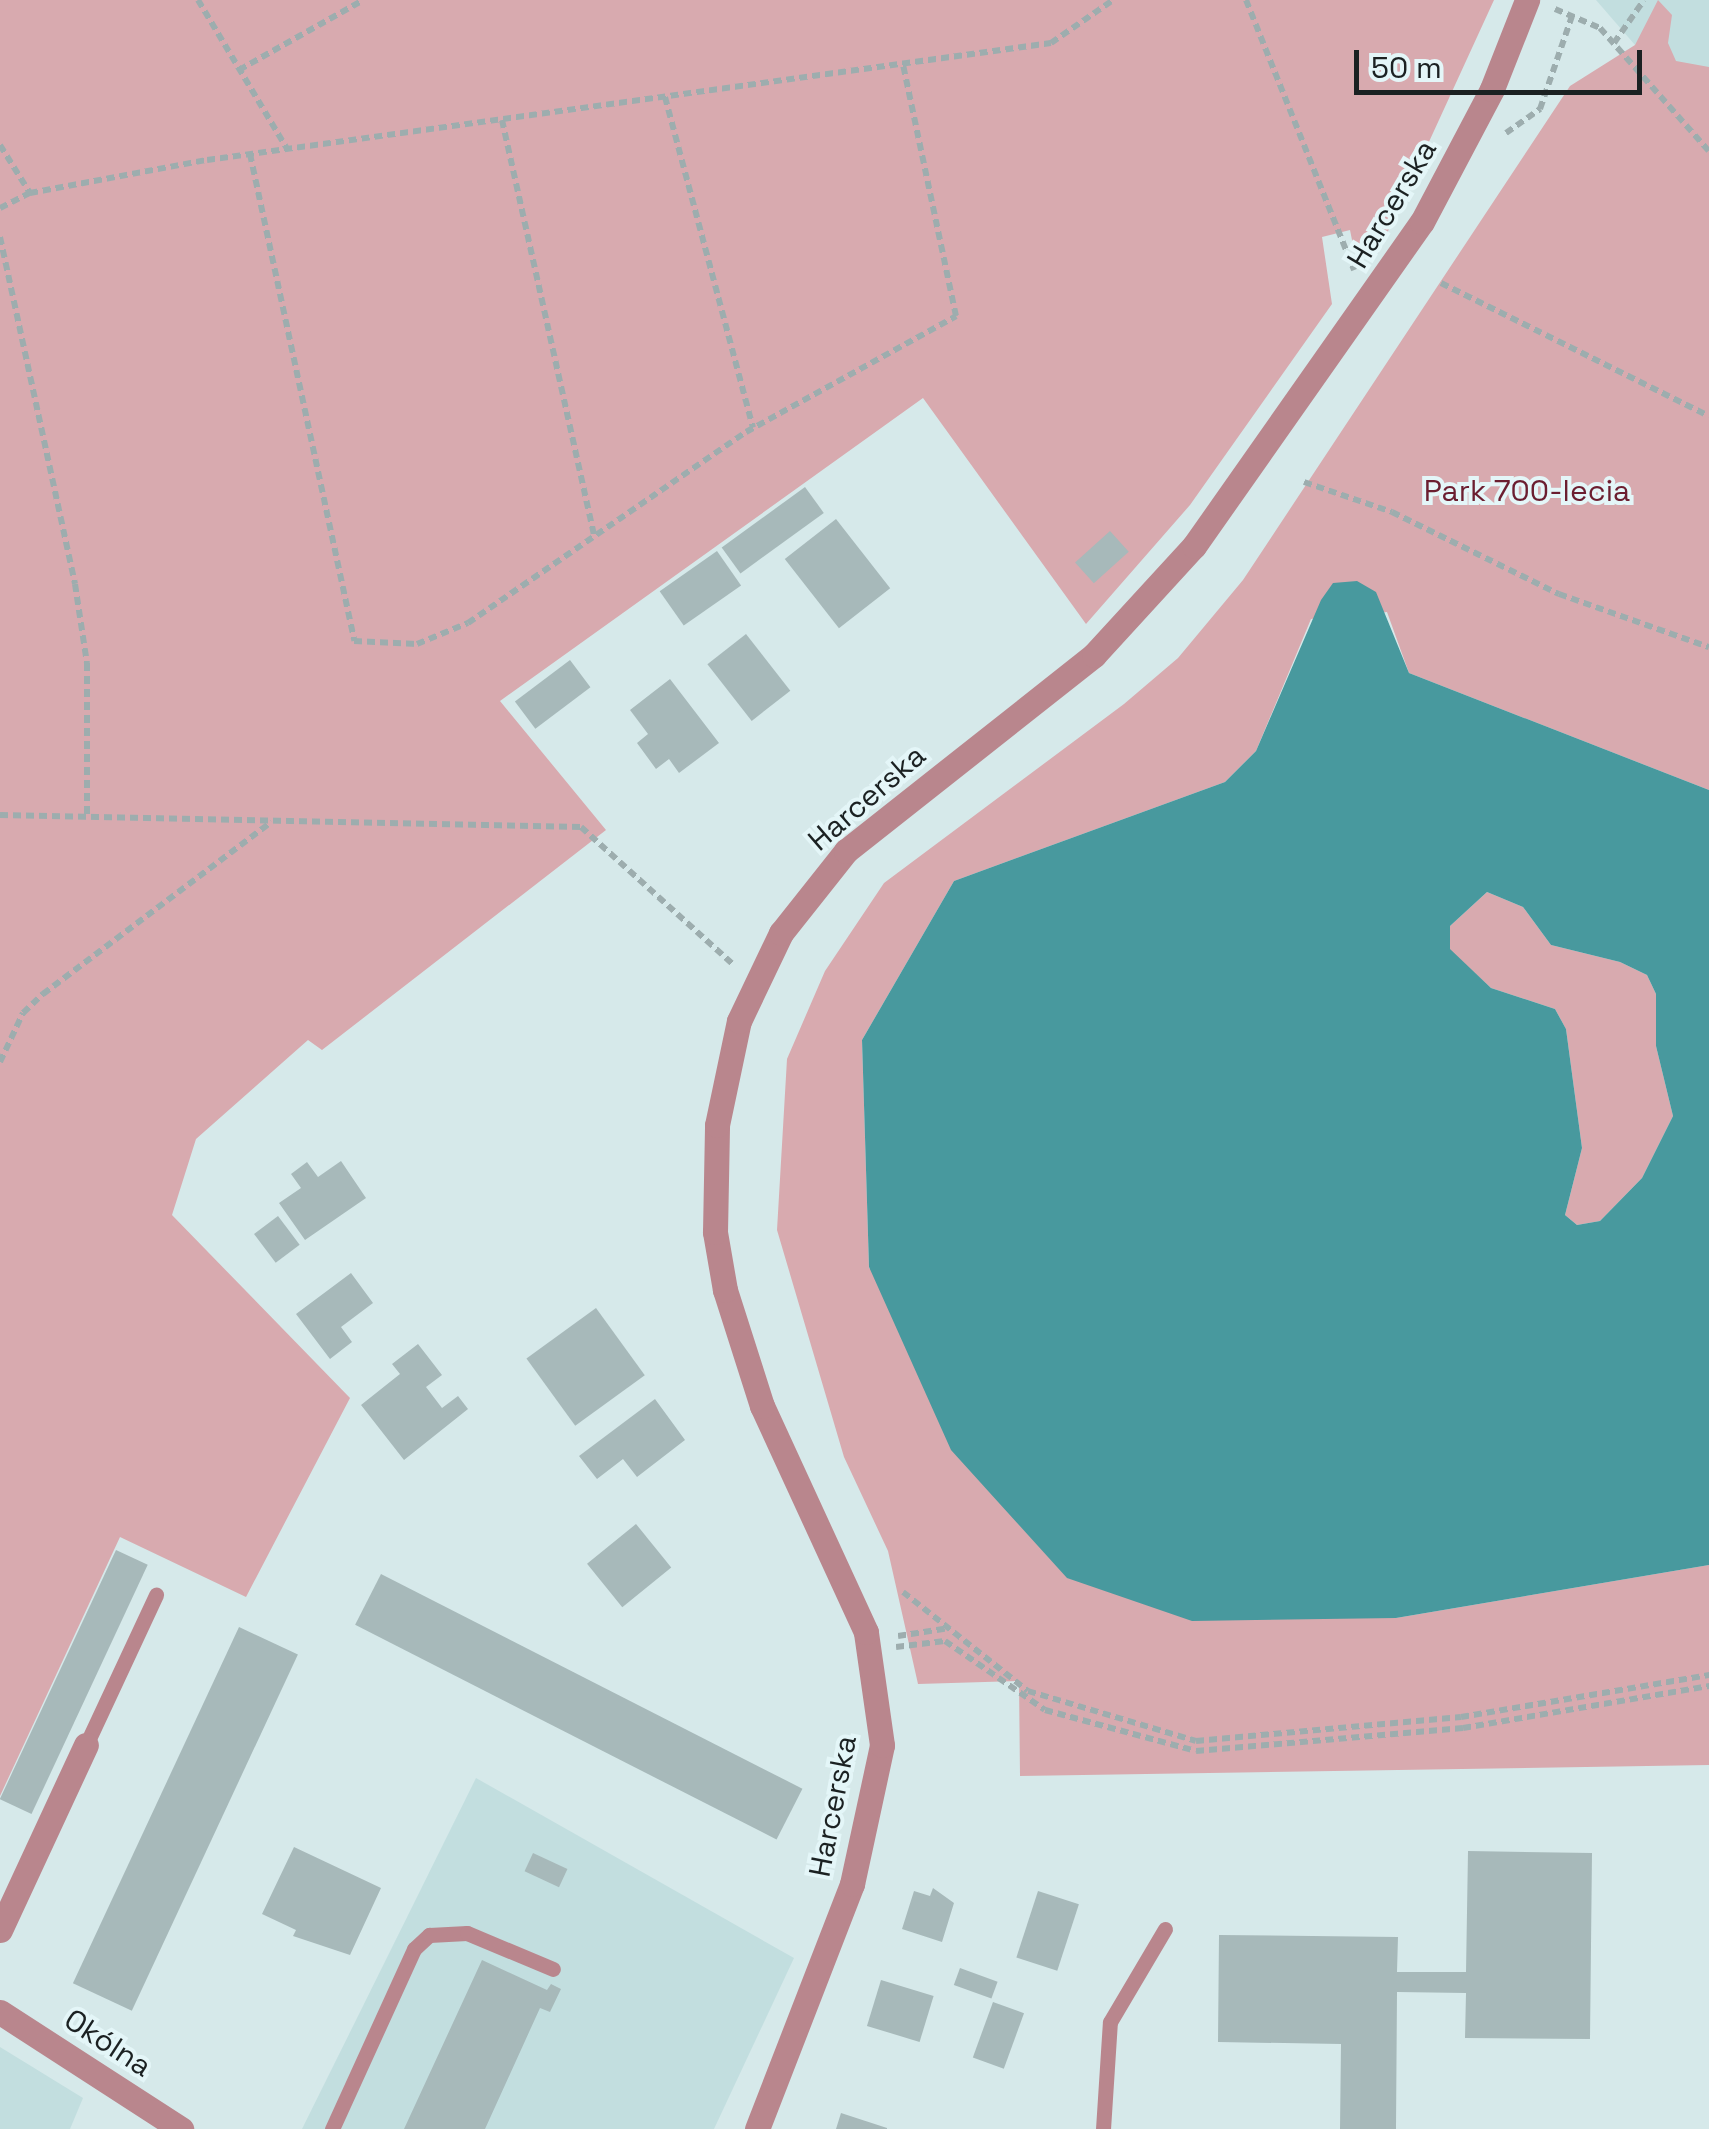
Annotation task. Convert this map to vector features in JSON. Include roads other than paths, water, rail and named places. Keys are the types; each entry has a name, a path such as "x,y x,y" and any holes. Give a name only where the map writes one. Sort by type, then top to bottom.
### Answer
{"street":[{"name":"Harcerska","path":"757,2129 852,1884 882,1745 866,1632 756,1392 724,1290 715,1232 717,1125 754,983 781,932 846,852 1030,709 1144,607 1376,292 1456,164 1536,3"},
{"path":"0,1930 86,1745"},
{"name":"Okólna","path":"0,2012 181,2129"}],"lane":[{"path":"86,1745 156,1595"},
{"path":"1103,2129 1110,2022 1165,1928"},
{"path":"332,2129 414,1950 429,1935 466,1932 553,1969"}],"water":[{"path":"1357,581 1376,592 1409,673 1709,790 1709,1565 1396,1618 1192,1621 1067,1578 951,1450 869,1267 862,1040 954,881 1225,782 1256,751 1321,600 1333,583","holes":["1487,892 1523,907 1551,945 1620,962 1647,975 1656,994 1656,1046 1673,1116 1642,1178 1600,1221 1577,1225 1565,1215 1582,1148 1566,1029 1555,1009 1491,988 1450,949 1450,926"]}],"park label":[{"name":"Park 700-lecia","path":"1527,491"}]}
